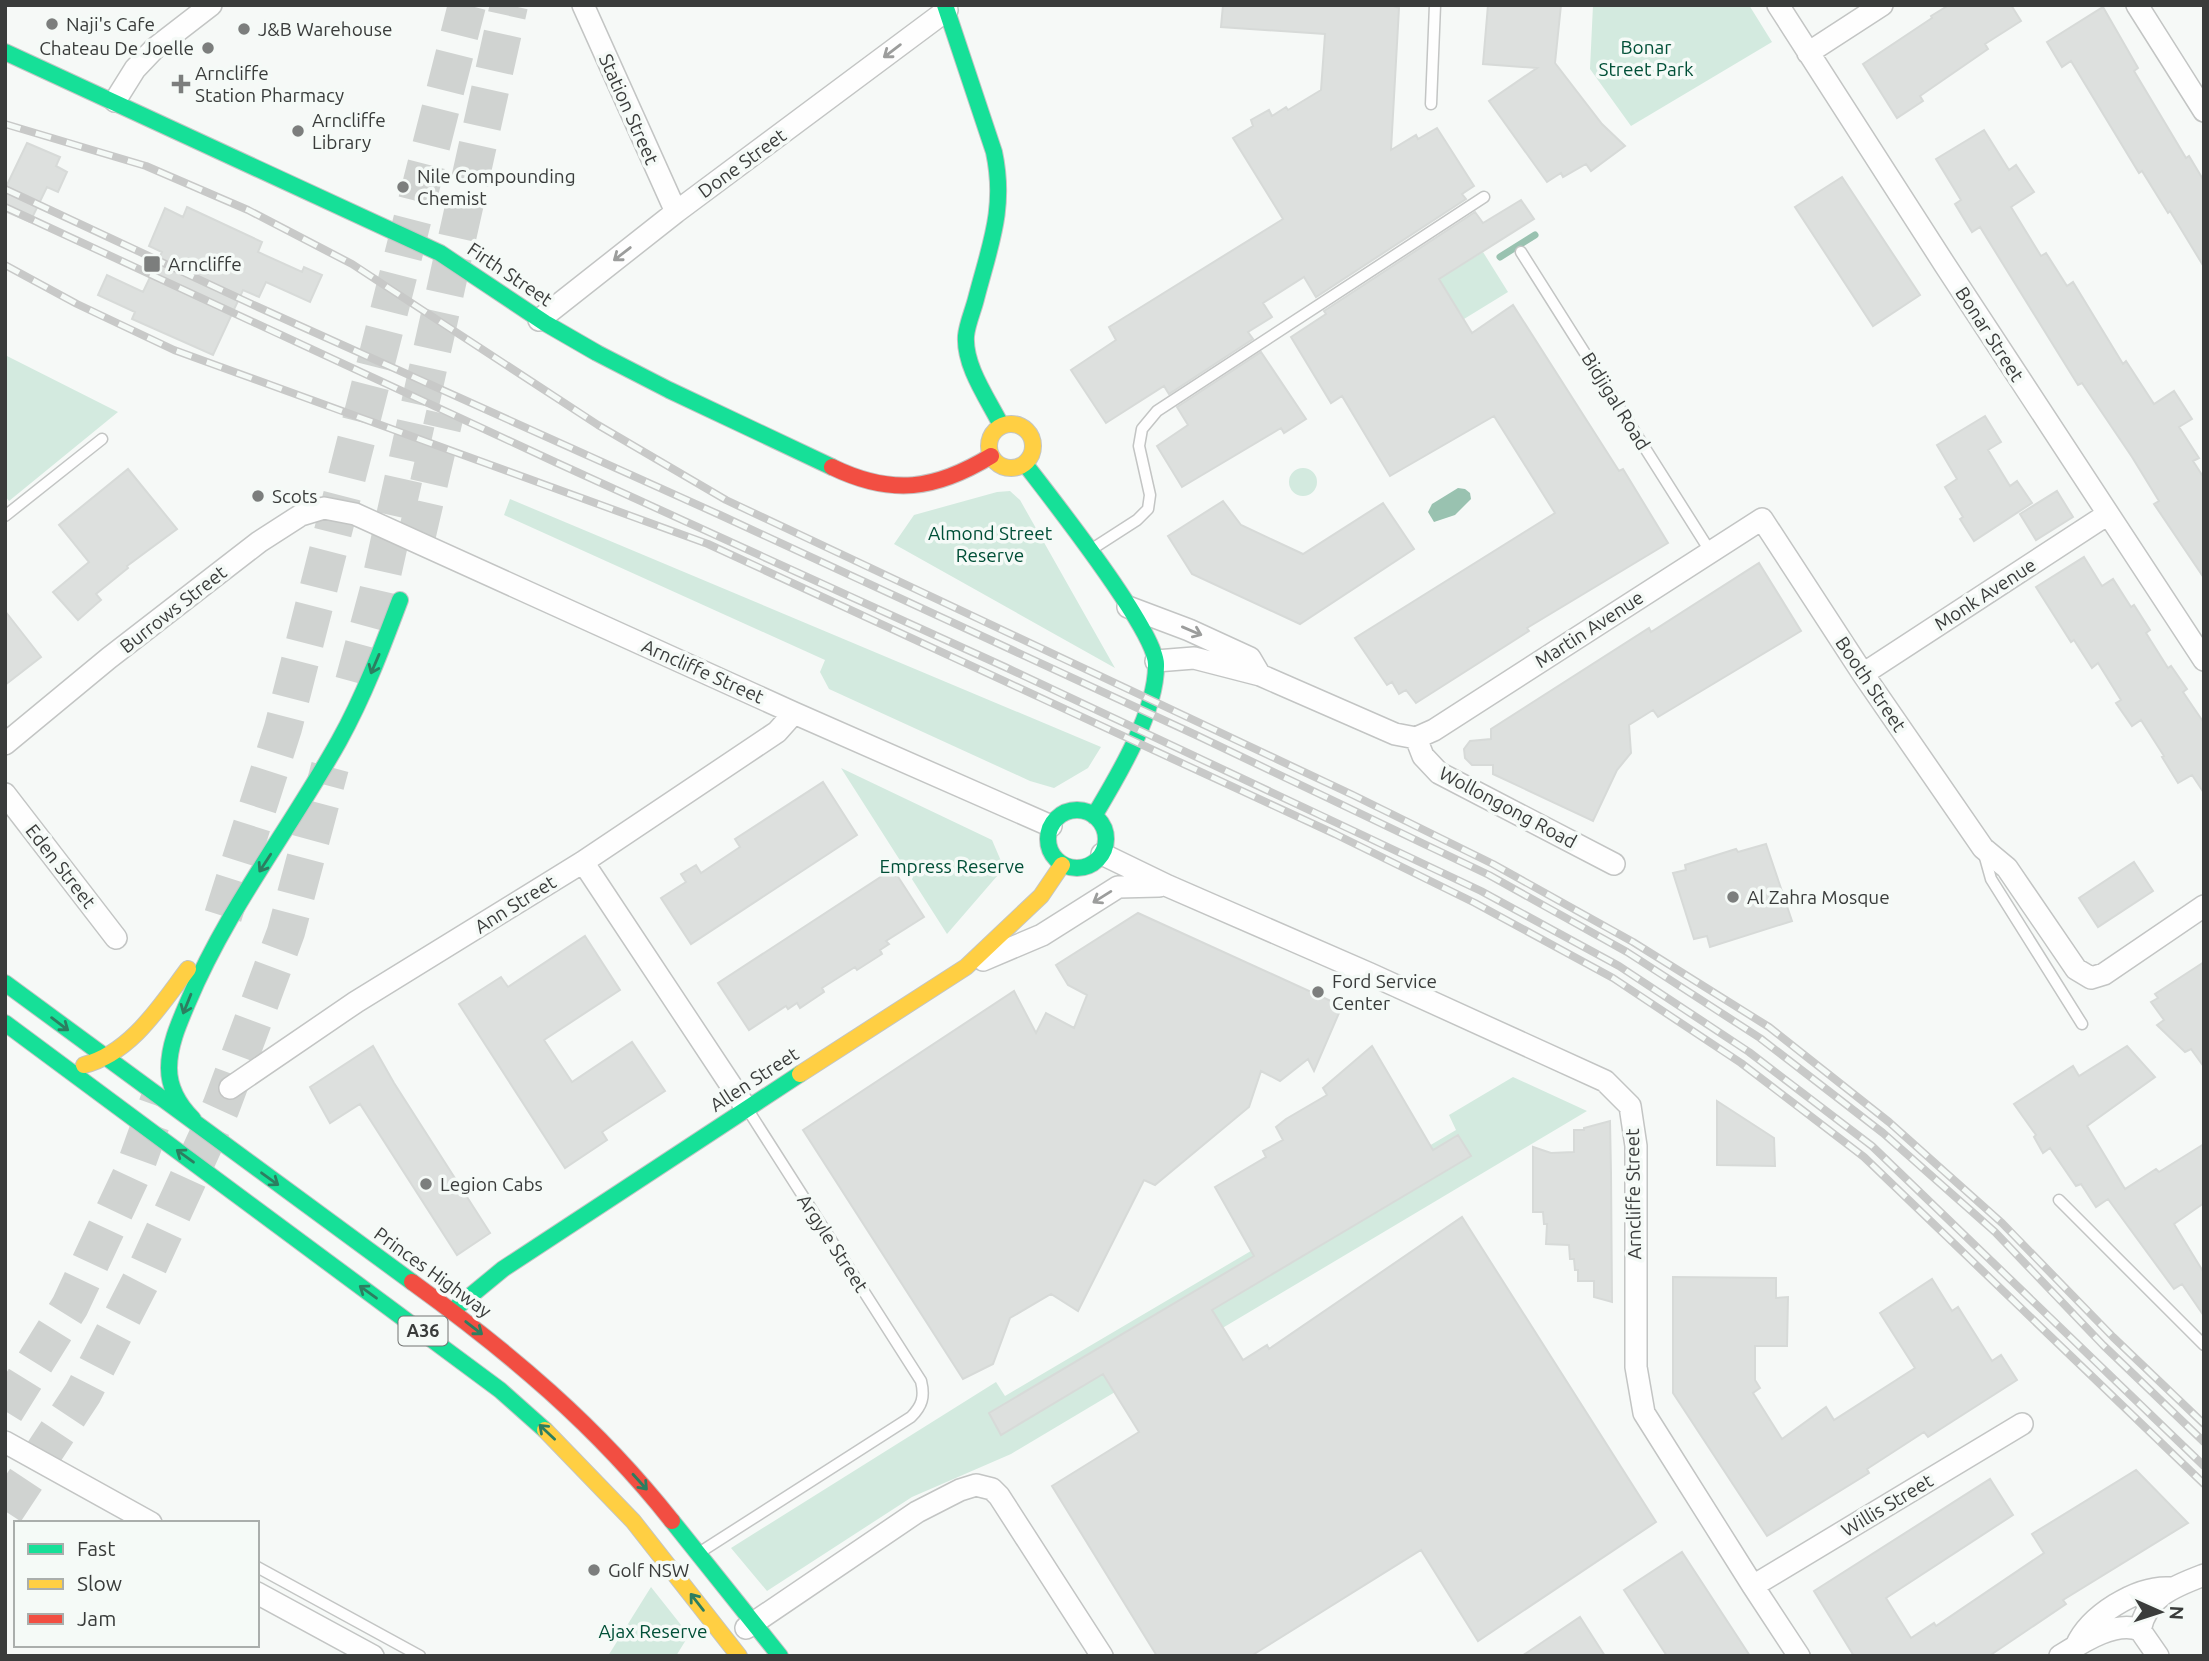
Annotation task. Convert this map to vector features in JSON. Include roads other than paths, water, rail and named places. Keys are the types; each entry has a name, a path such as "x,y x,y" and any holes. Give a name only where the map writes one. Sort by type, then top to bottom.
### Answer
{"main road":[{"path":"946,8 999,175 1000,196 996,220 966,336 970,362 1001,425"},
{"name":"Firth Street","path":"5,52 440,253 468,268 539,320 619,364 854,478 880,486 903,488 930,484 950,480 991,456"},
{"path":"1015,423 1032,437 1033,451 1025,464 1006,468 1000,466 991,456 989,442 995,429 1001,425 1015,423"},
{"path":"1025,464 1065,514 1128,607 1148,639 1156,661 1155,687 1127,761 1094,816"},
{"path":"215,1139 188,1115 177,1100 170,1083 169,1065 178,1026 186,1004 228,921 304,802 341,737 375,665 400,600"},
{"path":"1071,811 1087,812 1094,816 1104,829 1106,838 1102,854 1088,866 1070,868 1062,865 1050,851 1048,834 1051,826 1056,819 1071,811"},
{"name":"Allen Street","path":"452,1311 503,1269 966,967 1041,896 1062,865"},
{"path":"57,1061 94,1064 125,1045 228,921"},
{"name":"Princes Highway","path":"5,983 452,1311 517,1362 589,1426 648,1490 780,1656"},
{"name":"A36","path":"5,1023 500,1390 551,1435 633,1521 733,1648"}],"street":[{"path":"115,101 135,69 154,49 211,5"},
{"name":"Station Street","path":"583,5 676,212"},
{"name":"Bonar Street","path":"1779,5 2204,660"},
{"path":"1808,52 1882,5"},
{"path":"2137,5 2204,111"},
{"name":"Done Street","path":"539,320 676,212 946,8"},
{"name":"Burrows Street","path":"5,744 109,658 259,542 301,514 324,508 355,514"},
{"name":"Arncliffe Street","path":"355,514 1051,826"},
{"name":"Monk Avenue","path":"1863,674 2108,514"},
{"name":"Martin Avenue","path":"1416,738 1434,730 1762,519"},
{"name":"Booth Street","path":"1762,519 1863,674 1983,848 2007,867 2076,969 2091,978 2104,974 2204,906"},
{"path":"1128,607 1189,630 1250,658 1260,674"},
{"path":"1156,661 1194,658 1260,674 1395,734 1416,738"},
{"name":"Ann Street","path":"230,1088 356,1002 583,862 777,732 794,713"},
{"name":"Wollongong Road","path":"1416,738 1423,756 1439,774 1614,864"},
{"name":"Eden Street","path":"5,794 116,938"},
{"name":"Arncliffe Street","path":"1102,854 1605,1081 1630,1106 1636,1146 1636,1367 1644,1413 1799,1656"},
{"name":"Argyle Street","path":"583,862 747,1108"},
{"path":"966,967 1042,936 1118,887 1168,886"},
{"name":"Willis Street","path":"1753,1586 2022,1424"},
{"path":"5,1442 147,1521"},
{"path":"733,1648 754,1622 918,1512 968,1487 984,1485 999,1496 1102,1656"},
{"path":"2140,1630 2151,1604 2170,1588 2204,1575"},
{"path":"2068,1651 2093,1620 2115,1606 2158,1587 2170,1588"},
{"path":"259,1594 373,1656"},
{"path":"2068,1651 2116,1629 2135,1628 2140,1630 2158,1656"}],"lane":[{"path":"1431,104 1435,5"},
{"path":"1090,551 1137,520 1148,509 1150,495 1139,446 1142,429 1157,411 1484,197"},
{"name":"Bidjigal Road","path":"1521,251 1710,551"},
{"path":"5,516 102,439"},
{"name":"Booth Street","path":"1983,848 1991,879 2082,1024"},
{"name":"Argyle Street","path":"699,1552 911,1417 920,1407 924,1394 921,1381 747,1108"},
{"path":"2059,1200 2204,1345"},
{"path":"259,1568 420,1656"}],"waterway":[{"path":"1500,257 1535,235"}],"tunnel":[{"path":"223,916 283,728 467,5"},
{"path":"354,682 378,593 509,5"},
{"path":"416,539 445,414"},
{"path":"5,1511 83,1393 145,1273 221,1107 286,932 330,767"},
{"path":"5,1411 70,1306 136,1165 160,1098"}],"railway":[{"path":"5,124 146,166 248,210 352,264 598,425 726,500 1353,795 1493,864 1633,942 1769,1027 1889,1122 2002,1223 2113,1337 2204,1424"},
{"path":"5,189 1196,735 1489,875 1627,952 1760,1038 1883,1133 1995,1232 2103,1345 2204,1442"},
{"path":"5,207 1005,667 1339,824 1481,891 1619,966 1749,1052 1872,1146 2204,1466"},
{"path":"5,265 77,304 174,350 708,544 1335,834 1475,903 1613,978 1741,1063 1864,1157 2204,1484"}],"place":[{"name":"Naji's Cafe","path":"52,24"},
{"name":"J&B Warehouse","path":"244,29"},
{"name":"Chateau De Joelle","path":"208,48"},
{"name":"Arncliffe Station Pharmacy","path":"181,84"},
{"name":"Arncliffe Library","path":"298,131"},
{"name":"Nile Compounding Chemist","path":"403,187"},
{"name":"Arncliffe","path":"152,264"},
{"name":"Scots","path":"258,496"},
{"name":"Al Zahra Mosque","path":"1733,897"},
{"name":"Ford Service Center","path":"1318,992"},
{"name":"Legion Cabs","path":"426,1184"},
{"name":"Golf NSW","path":"594,1570"}],"park label":[{"name":"Bonar Street Park","path":"1646,58"},
{"name":"Almond Street Reserve","path":"990,544"},
{"name":"Empress Reserve","path":"952,866"},
{"name":"Ajax Reserve","path":"653,1631"}]}
